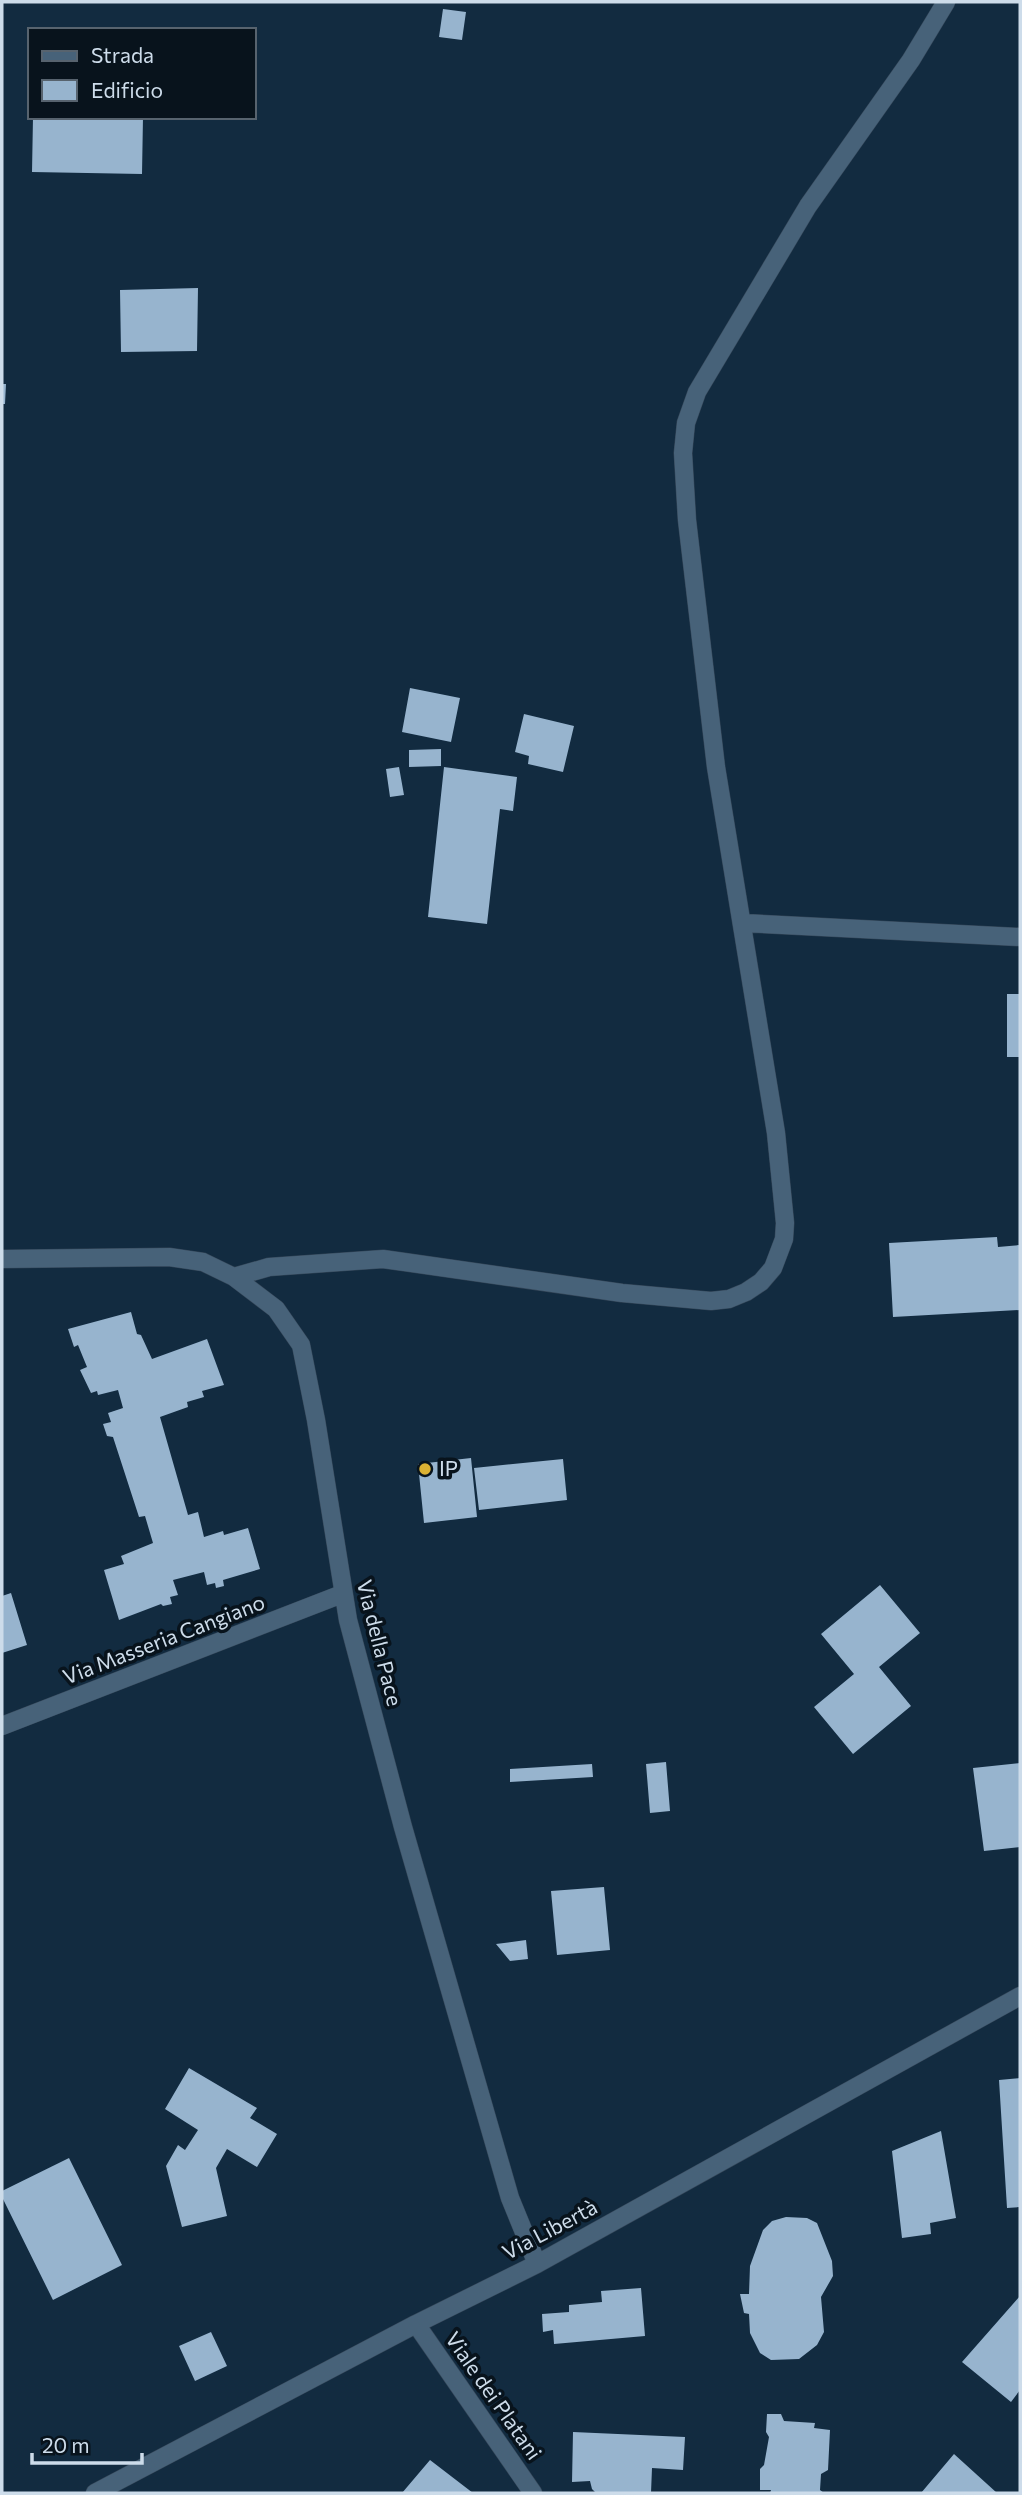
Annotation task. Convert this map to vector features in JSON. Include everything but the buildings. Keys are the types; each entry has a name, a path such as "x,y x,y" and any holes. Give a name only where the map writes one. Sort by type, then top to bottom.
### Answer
{"street":[{"path":"234,1277 269,1268 383,1259 622,1293 711,1301 746,1293 761,1282 773,1268 784,1239 785,1223 776,1133 716,767 687,520 683,453 686,423 696,392 808,206 911,60 946,2"},
{"path":"742,923 1020,937"},
{"name":"Via della Pace","path":"2,1259 169,1256 203,1262 234,1277 276,1309 301,1345 316,1420 342,1594 407,1840 510,2199 537,2264"},
{"name":"Via Masseria Cangiano","path":"2,1726 342,1594"},
{"name":"Via Libertà","path":"95,2493 416,2324 537,2264 1020,1996"},
{"name":"Viale dei Platani","path":"416,2324 533,2493"}],"place":[{"name":"IP","path":"425,1469"}]}
